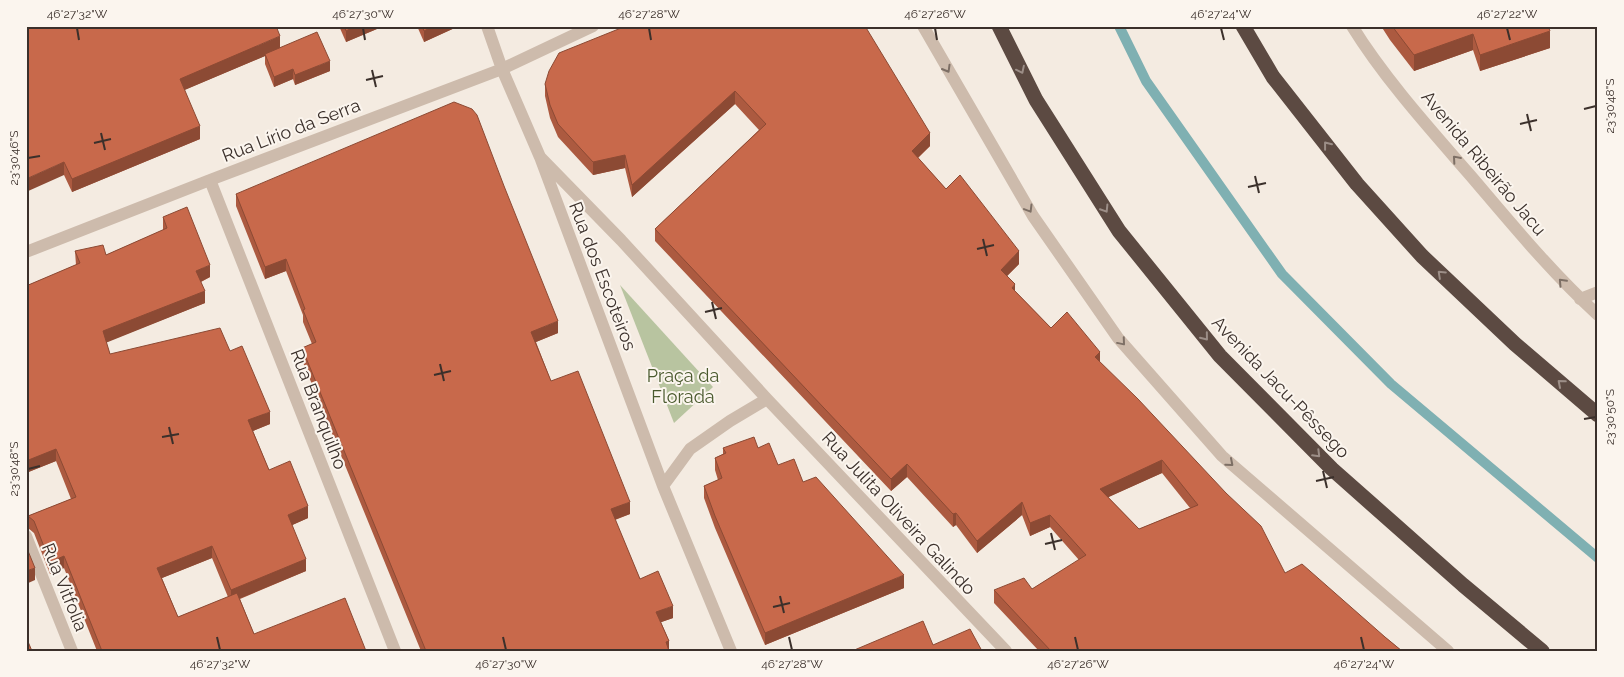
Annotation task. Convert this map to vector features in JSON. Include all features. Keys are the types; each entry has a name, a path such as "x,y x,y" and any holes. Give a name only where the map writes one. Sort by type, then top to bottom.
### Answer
{"highway":[{"name":"Avenida Jacu-Pêssego","path":"1000,26 1036,100 1119,231 1220,356 1332,469 1463,585 1542,651"},
{"path":"1243,26 1273,77 1356,184 1422,256 1515,344 1598,415"}],"street":[{"name":"Rua dos Escoteiros","path":"487,26 502,69 540,158 663,486 730,651"},
{"name":"Rua Lírio da Serra","path":"26,252 502,69 593,26"},
{"path":"923,26 1033,216 1118,338 1222,456 1448,651"},
{"name":"Avenida Ribeirão Jacu","path":"1352,26 1367,50 1449,151 1541,258 1598,315"},
{"name":"Rua Julita Oliveira Galindo","path":"540,158 621,240 767,399 1006,651"},
{"name":"Rua Branquilho","path":"210,180 395,651"},
{"path":"1580,299 1598,292"},
{"path":"663,486 690,449 730,421 767,399"},
{"name":"Rua Vitfolia","path":"26,536 72,651"}],"green space":[{"name":"Praça da Florada","path":"620,285 713,387 674,423"}],"building":[{"path":"26,26 276,26 280,36 180,79 200,126 72,179 64,162 26,179"},
{"path":"344,26 356,26 346,31"},
{"path":"422,26 434,26 424,31"},
{"path":"626,26 865,26 930,133 912,151 946,189 960,175 1019,251 1001,270 1015,284 1012,288 1051,328 1067,312 1100,352 1095,357 1138,399 1226,493 1261,526 1285,573 1302,564 1402,651 1051,651 994,590 1024,578 1032,589 1086,555 1050,515 1030,523 1022,502 977,541 956,513 953,514 907,464 891,479 655,229 766,124 735,91 632,185 625,155 593,162 558,124 550,105 545,84 549,71 559,53","holes":["1162,460 1198,505 1139,529 1100,489"]},
{"path":"1392,26 1548,26 1550,31 1480,55 1473,34 1414,55"},
{"path":"317,32 330,61 295,75 293,69 274,77 265,54"},
{"path":"454,102 472,109 477,115 558,321 531,332 551,381 578,371 630,502 611,509 640,579 658,571 673,606 656,612 669,641 666,642 669,651 426,651 302,348 316,342 286,259 265,267 236,194"},
{"path":"187,207 210,265 196,271 205,291 103,331 110,354 220,328 230,351 242,346 270,412 248,420 269,470 290,461 308,506 288,515 306,559 231,590 212,546 157,568 178,617 237,593 254,634 345,598 366,651 102,651 64,556 50,562 34,521 28,516 76,497 56,449 26,461 26,286 80,263 75,251 103,245 106,255 167,228 163,217"},
{"path":"754,437 758,448 769,443 778,465 794,459 803,482 816,477 904,575 765,633 704,486 722,478 715,458 726,453 723,448"},
{"path":"26,546 35,568 26,571"},
{"path":"923,621 933,645 970,629 982,651 852,651"},
{"path":"26,637 32,651 26,651"}],"waterway":[{"path":"1119,26 1146,81 1282,274 1391,384 1598,558"}]}
